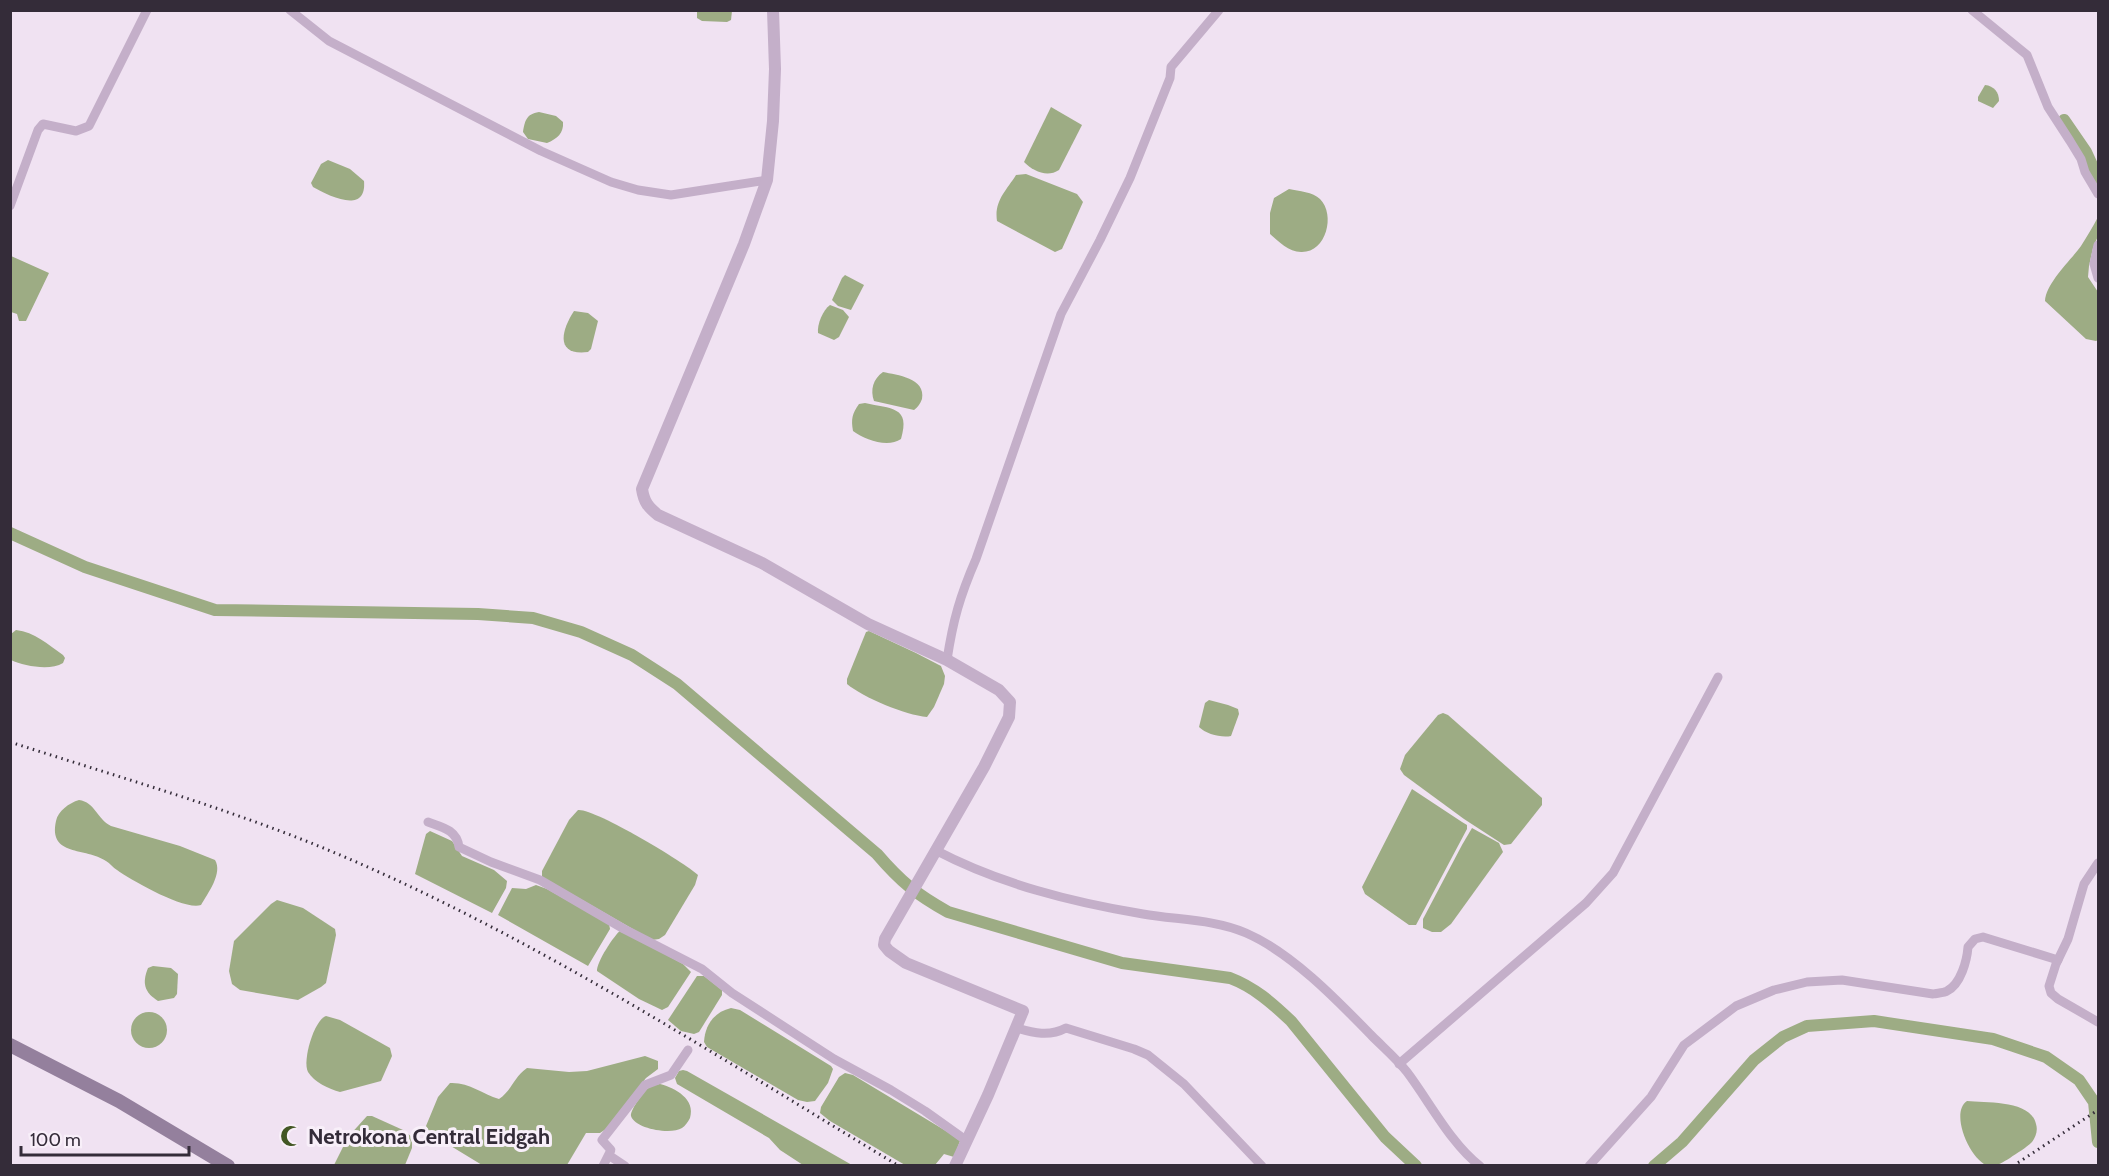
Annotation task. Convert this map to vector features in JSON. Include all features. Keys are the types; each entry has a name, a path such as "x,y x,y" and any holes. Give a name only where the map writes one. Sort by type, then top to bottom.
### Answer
{"main road":[{"path":"10,1045 119,1101 228,1166"}],"street":[{"path":"10,206 38,130 43,124 76,131 89,126 147,10"},
{"path":"290,10 338,46 541,151 611,182 638,190 671,195 767,180"},
{"path":"772,10 775,69 774,111 767,180 744,244 642,489 644,501 658,515 762,563 868,624 947,660 999,690 1010,702 1010,710 984,767 890,929 885,945 889,951 906,963 1023,1011 955,1166"},
{"path":"947,660 952,623 960,596 976,559 1061,314 1130,178 1170,78 1171,67 1219,10"},
{"path":"1972,10 2027,55 2048,107 2070,141 2098,194"},
{"path":"2098,246 2094,264 2098,278"},
{"path":"1399,1064 1586,903 1613,873 1718,677"},
{"path":"428,822 452,832 458,839 459,847 464,850 540,880 624,929 702,969 732,993 834,1059 925,1110 967,1141"},
{"path":"933,854 1032,890 1145,914 1196,920 1245,933 1272,948 1330,995 1399,1064 1451,1134 1480,1166"},
{"path":"2098,863 2084,884 2068,939 2049,986 2051,993 2058,999 2098,1022"},
{"path":"1588,1166 1651,1097 1684,1045 1736,1006 1774,990 1807,982 1842,980 1933,994 1947,991 1956,984 1967,959 1968,947 1975,939 1983,937 2058,960"},
{"path":"1017,1028 1036,1034 1055,1034 1066,1028 1134,1048 1148,1055 1184,1084 1262,1166"},
{"path":"603,1166 612,1150 602,1140 645,1085 671,1075 688,1050"},
{"path":"610,1156 625,1166"}],"shaded area":[{"path":"697,11 732,11 731,20 727,22 702,21 697,18"},
{"path":"1985,85 1993,88 1998,95 1999,101 1993,108 1978,101"},
{"path":"1051,107 1082,125 1059,170 1045,173 1036,171 1024,162"},
{"path":"539,112 556,116 563,122 559,135 547,143 528,139 523,132 531,114"},
{"path":"328,160 350,169 364,181 360,198 346,200 337,198 313,187 311,183 321,164"},
{"path":"1026,174 1077,194 1083,202 1062,249 1055,252 997,221 997,208 1005,191 1016,175"},
{"path":"1289,189 1314,195 1325,206 1328,223 1326,232 1317,246 1310,251 1292,250 1270,234 1270,213 1274,198"},
{"path":"2098,217 2098,236 2093,248 2088,277 2098,292 2098,340 2096,341 2086,339 2045,301 2054,279 2081,246"},
{"path":"11,256 49,273 26,321 19,321 17,314 11,312"},
{"path":"845,275 864,285 851,310 838,306 832,300"},
{"path":"830,305 843,310 849,317 839,337 834,340 818,333 821,318"},
{"path":"574,311 588,313 598,321 591,349 588,352 577,352 566,346 564,334"},
{"path":"883,372 903,376 920,386 922,399 914,410 874,401 873,385"},
{"path":"859,404 890,408 901,415 903,428 901,439 890,443 877,442 853,431 853,414"},
{"path":"16,630 29,633 46,643 63,655 65,658 63,663 51,667 37,667 11,660 11,634"},
{"path":"869,631 941,666 945,676 944,684 927,717 885,705 847,684 866,632"},
{"path":"1209,700 1238,709 1239,714 1231,736 1214,735 1199,727 1205,703"},
{"path":"1443,713 1542,798 1542,805 1511,844 1504,845 1464,819 1404,775 1400,769 1405,755 1438,715"},
{"path":"1412,789 1467,825 1467,829 1416,925 1409,925 1365,894 1362,887"},
{"path":"79,800 89,804 111,826 180,846 215,860 216,877 201,905 193,906 158,894 98,857 63,846 55,832 57,817 71,803"},
{"path":"578,810 602,817 619,826 658,848 698,875 695,885 665,935 659,939 652,940 542,877 542,871 569,820"},
{"path":"1472,828 1499,843 1503,852 1451,924 1441,932 1432,932 1423,928 1423,919"},
{"path":"430,831 452,841 462,856 494,870 507,881 506,888 492,913 415,874 426,834"},
{"path":"536,885 609,924 610,929 588,966 498,915 512,888 526,889"},
{"path":"277,900 303,908 335,929 336,935 326,983 298,1000 240,990 232,984 229,971 234,941"},
{"path":"621,930 683,964 691,972 668,1007 662,1010 639,999 597,971 606,949"},
{"path":"153,966 171,968 178,974 177,994 174,998 158,1001 147,991 146,973 148,968"},
{"path":"697,976 704,976 722,990 722,995 699,1032 694,1034 681,1031 668,1020"},
{"path":"731,1008 740,1010 831,1066 833,1069 828,1083 815,1101 798,1100 707,1047 704,1042 708,1025 715,1016"},
{"path":"149,1012 162,1017 167,1030 162,1043 149,1048 136,1043 131,1030 136,1017"},
{"path":"326,1016 340,1020 390,1048 392,1056 381,1081 340,1092 322,1085 311,1076 307,1067 310,1041 317,1025"},
{"path":"645,1056 658,1061 658,1069 646,1078 606,1129 600,1133 586,1133 567,1165 482,1165 431,1134 426,1126 438,1097 450,1083 469,1086 499,1099 527,1068 569,1072 587,1071"},
{"path":"683,1070 852,1165 803,1165 780,1150 769,1138 677,1084 675,1078 679,1071"},
{"path":"845,1073 853,1075 951,1134 960,1141 954,1157 944,1154 935,1165 905,1165 830,1121 820,1113 821,1107 839,1077"},
{"path":"660,1084 683,1095 690,1105 690,1118 682,1128 670,1131 654,1130 634,1121 631,1116 635,1105 645,1091"},
{"path":"1967,1101 2007,1104 2026,1111 2036,1124 2036,1136 2030,1144 2000,1164 1989,1166 1982,1163 1969,1147 1961,1126 1962,1107"},
{"path":"367,1116 372,1116 403,1130 412,1137 412,1148 405,1165 334,1165 348,1137"}],"waterway":[{"path":"2064,120 2086,152 2098,178"},
{"path":"10,533 85,567 215,610 478,614 533,618 581,632 632,655 677,684 877,854 909,887 948,912 1122,963 1230,978 1255,991 1291,1021 1385,1137 1416,1166"},
{"path":"1654,1166 1682,1142 1754,1060 1783,1037 1807,1026 1874,1021 1993,1039 2046,1057 2079,1080 2094,1102 2098,1142"}],"railway":[{"path":"10,742 241,817 316,845 392,878 541,953 614,994 899,1166"},
{"path":"2013,1166 2098,1110"}],"place":[{"name":"Netrokona Central Eidgah","path":"291,1136"}]}
